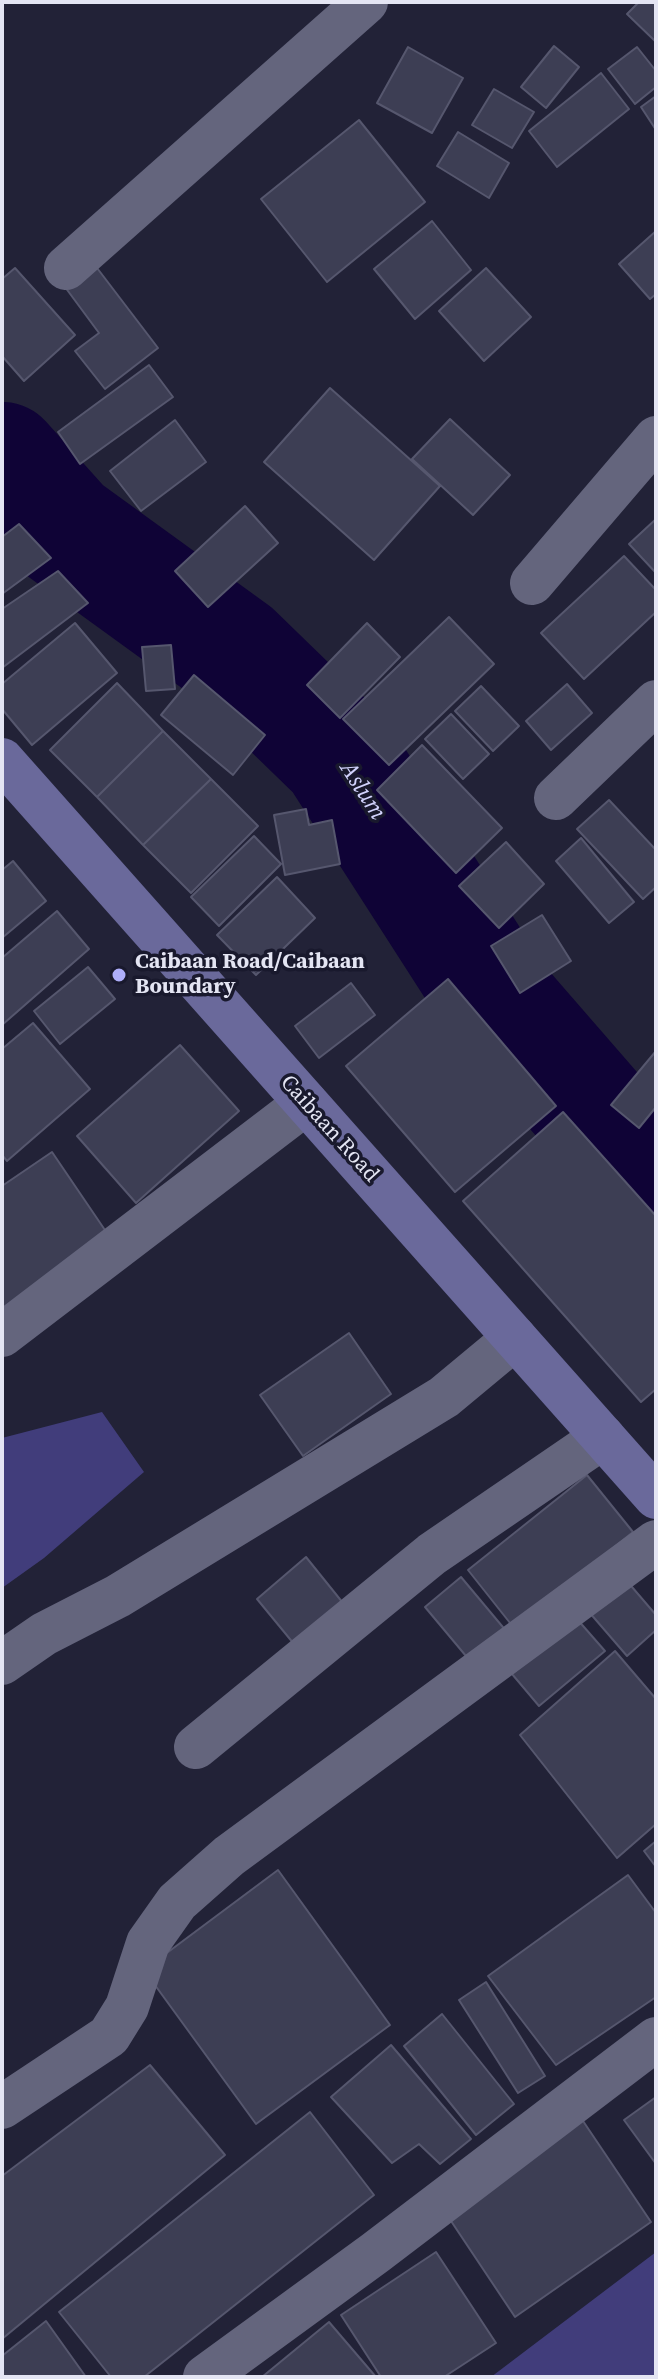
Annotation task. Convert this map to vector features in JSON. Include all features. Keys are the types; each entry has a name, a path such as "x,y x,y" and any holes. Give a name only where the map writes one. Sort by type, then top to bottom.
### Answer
{"street":[{"path":"66,268 366,2"},
{"path":"532,583 656,438"},
{"path":"556,798 656,702"},
{"name":"Caibaan Road","path":"2,760 656,1497"},
{"path":"2,1335 306,1103"},
{"path":"2,1663 44,1634 118,1596 444,1397 515,1338"},
{"path":"196,1747 432,1554 603,1437"},
{"path":"2,2107 109,2036 127,2007 148,1943 177,1902 229,1856 656,1542"},
{"path":"205,2377 375,2253 656,2039"}],"shaded area":[{"path":"102,1412 144,1472 44,1558 2,1588 2,1438"},
{"path":"656,2252 656,2377 491,2377"}],"building":[{"path":"639,2 656,2 656,42 627,14"},
{"path":"554,46 579,67 546,108 521,87"},
{"path":"408,47 463,78 432,133 377,103"},
{"path":"637,47 656,71 656,87 635,104 608,69"},
{"path":"601,73 629,109 557,167 529,131"},
{"path":"494,89 534,112 512,148 472,125"},
{"path":"656,96 656,130 641,107"},
{"path":"359,120 425,202 327,282 261,199"},
{"path":"458,132 509,163 489,198 437,166"},
{"path":"432,221 471,270 415,319 374,269"},
{"path":"656,231 656,294 650,299 619,264"},
{"path":"94,264 158,348 105,389 75,351 99,333 65,287"},
{"path":"15,268 75,335 24,381 2,356 2,279"},
{"path":"486,268 531,317 484,361 439,311"},
{"path":"149,365 173,397 80,464 58,432"},
{"path":"330,388 440,486 374,560 264,462"},
{"path":"450,419 510,475 473,515 412,459"},
{"path":"175,420 206,462 141,511 110,471"},
{"path":"245,506 278,543 208,607 175,571"},
{"path":"656,519 656,573 629,544"},
{"path":"19,524 51,558 2,594 2,537"},
{"path":"624,556 656,590 656,612 584,679 541,633"},
{"path":"58,571 88,603 2,668 2,609"},
{"path":"449,617 494,664 389,765 343,719"},
{"path":"75,623 117,673 32,745 2,709 2,684"},
{"path":"367,623 400,657 340,718 307,685"},
{"path":"171,645 175,689 146,691 142,647"},
{"path":"194,675 265,735 233,775 161,715"},
{"path":"117,683 163,731 97,797 50,750"},
{"path":"567,684 592,713 551,750 526,721"},
{"path":"481,686 519,726 493,751 455,711"},
{"path":"451,714 489,754 463,779 425,739"},
{"path":"163,731 211,779 143,845 97,797"},
{"path":"422,745 502,828 456,873 377,790"},
{"path":"211,779 258,826 191,893 143,845"},
{"path":"609,800 656,850 656,887 643,899 577,829"},
{"path":"306,809 309,825 332,820 340,864 285,875 274,815"},
{"path":"254,836 281,864 219,926 191,897"},
{"path":"581,838 634,902 609,923 556,861"},
{"path":"506,842 544,884 499,928 459,886"},
{"path":"13,861 46,901 2,938 2,870"},
{"path":"277,877 315,918 256,975 217,935"},
{"path":"57,911 89,949 2,1025 2,958"},
{"path":"542,915 571,961 520,993 491,946"},
{"path":"88,967 115,999 60,1044 34,1011"},
{"path":"448,979 556,1106 455,1192 346,1066"},
{"path":"351,983 375,1015 319,1058 295,1026"},
{"path":"33,1023 90,1089 7,1161 2,1155 2,1049"},
{"path":"180,1045 239,1111 136,1203 77,1136"},
{"path":"656,1051 656,1107 639,1128 611,1105"},
{"path":"563,1112 656,1216 656,1389 641,1402 463,1201"},
{"path":"52,1152 109,1236 2,1310 2,1186"},
{"path":"349,1333 391,1394 303,1456 260,1395"},
{"path":"587,1475 633,1532 514,1628 468,1570"},
{"path":"306,1557 343,1603 294,1644 257,1599"},
{"path":"461,1577 507,1632 471,1662 425,1607"},
{"path":"626,1580 656,1615 656,1630 627,1656 589,1612"},
{"path":"577,1619 605,1651 539,1706 512,1674"},
{"path":"615,1651 656,1699 656,1824 617,1858 520,1735"},
{"path":"656,1841 656,1867 644,1851"},
{"path":"278,1870 390,2025 256,2124 144,1970"},
{"path":"628,1875 656,1913 656,1997 556,2065 488,1976"},
{"path":"486,1982 545,2076 518,2093 459,2000"},
{"path":"442,2014 514,2104 476,2135 404,2046"},
{"path":"391,2045 471,2139 440,2164 419,2144 392,2163 331,2097"},
{"path":"150,2065 225,2155 2,2339 2,2176"},
{"path":"656,2097 656,2164 624,2120"},
{"path":"310,2112 374,2195 144,2377 111,2377 59,2312"},
{"path":"579,2115 651,2222 515,2317 443,2209"},
{"path":"436,2252 496,2343 444,2377 381,2377 341,2315"},
{"path":"46,2321 86,2377 2,2377 2,2356"},
{"path":"329,2322 376,2377 262,2377"}],"waterway":[{"name":"Aslum","path":"2,461 63,529 234,653 339,755 497,1001 656,1184"}],"place":[{"name":"Caibaan Road/Caibaan Boundary","path":"119,975"}]}
